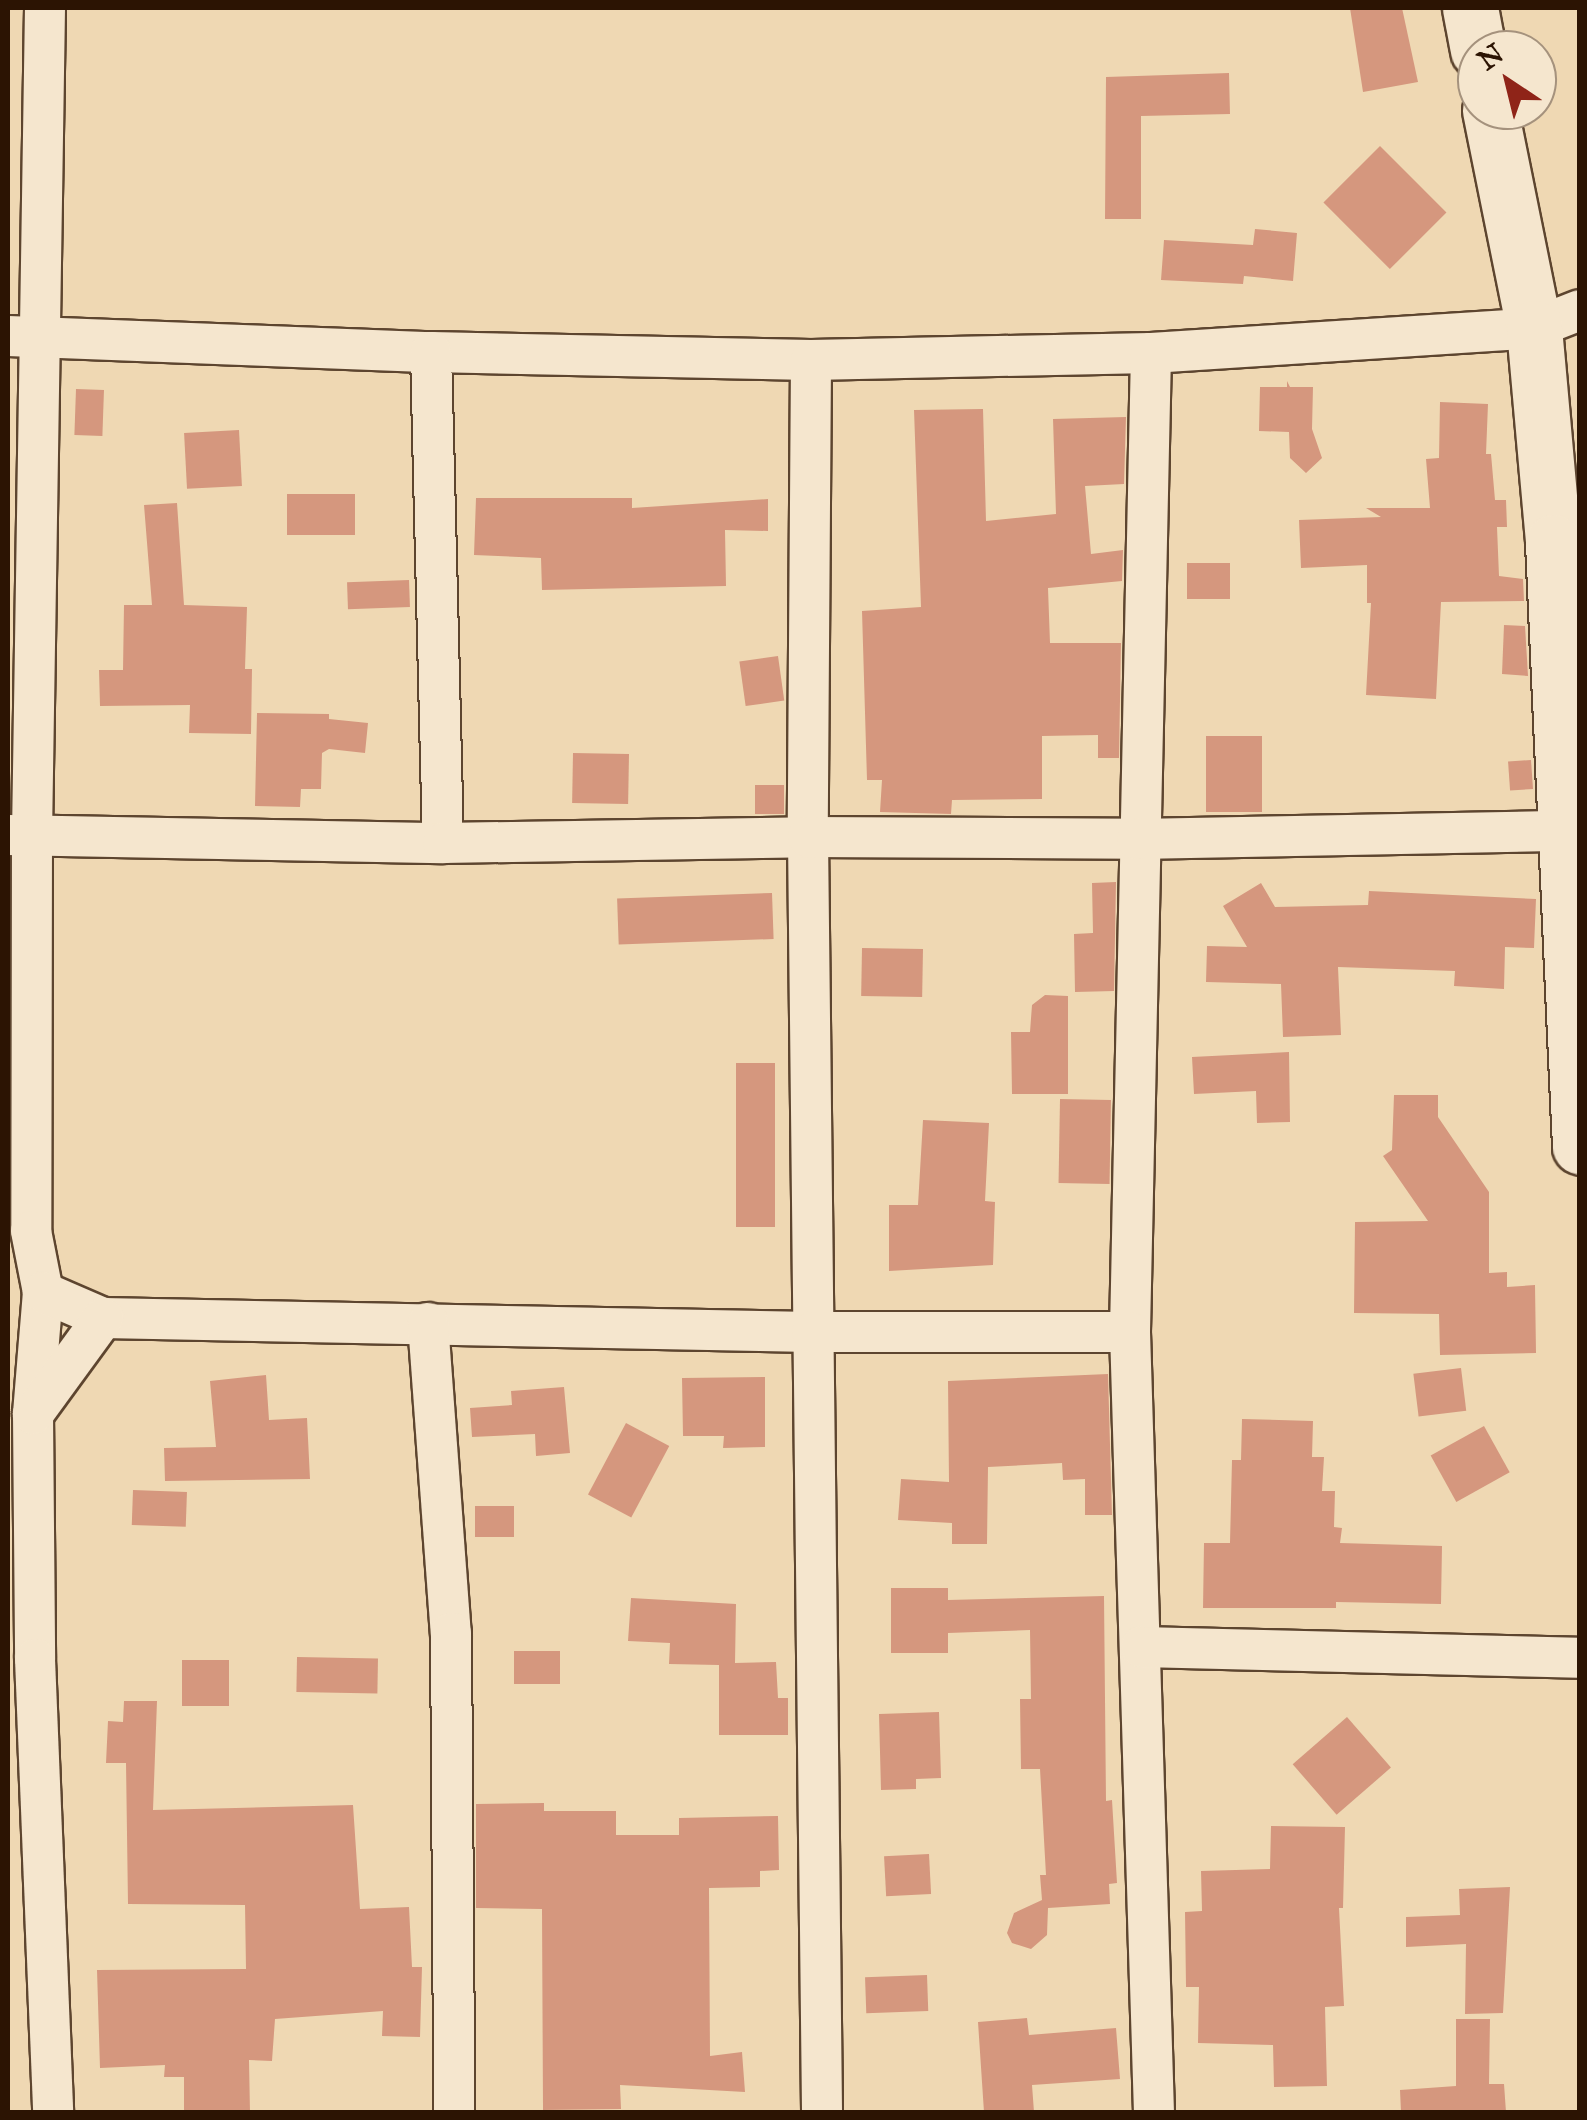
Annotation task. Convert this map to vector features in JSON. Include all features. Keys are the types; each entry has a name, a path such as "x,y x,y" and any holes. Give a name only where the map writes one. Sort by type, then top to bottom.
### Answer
{"main road":[{"path":"1496,130 1557,319 1553,542 1580,1146"}],"street":[{"path":"44,8 25,336 19,1231 43,1292 33,1414 36,1659 53,2112"},
{"path":"25,336 431,352 811,360 1151,354 1557,319"},
{"path":"431,352 443,843"},
{"path":"1151,354 1137,840 1130,1332 1154,2112"},
{"path":"811,360 808,837 822,2112"},
{"path":"20,835 443,843 808,837 1137,840 1564,831"},
{"path":"43,1292 103,1318 812,1332 1130,1332"},
{"path":"33,1414 103,1318"},
{"path":"428,1323 451,1633 454,2112"},
{"path":"1141,1647 1580,1658"}],"building":[{"path":"1350,8 1402,8 1418,82 1363,92"},
{"path":"1229,73 1230,114 1141,116 1141,219 1105,219 1106,77"},
{"path":"1380,146 1446,212 1390,269 1323,203"},
{"path":"1255,229 1297,233 1293,281 1244,276 1243,284 1161,280 1164,240 1253,245"},
{"path":"1287,381 1290,387 1313,387 1312,429 1322,458 1306,473 1290,458 1289,432 1259,431 1260,387 1287,387"},
{"path":"76,389 104,390 102,436 74,435"},
{"path":"1440,402 1488,404 1486,454 1491,454 1495,500 1506,500 1507,527 1497,527 1499,576 1523,579 1524,601 1441,602 1436,699 1366,695 1371,603 1367,603 1367,565 1301,568 1299,520 1381,517 1366,508 1430,508 1426,459 1439,458"},
{"path":"983,409 986,521 1056,514 1053,419 1126,417 1124,484 1085,486 1091,554 1123,550 1122,581 1048,588 1050,643 1121,643 1119,758 1098,758 1098,735 1042,736 1042,799 952,800 951,814 880,812 882,780 867,780 862,611 921,607 914,410"},
{"path":"239,430 242,486 187,489 184,433"},
{"path":"287,494 355,494 355,535 287,535"},
{"path":"476,498 632,498 632,508 768,499 768,531 725,530 726,586 542,590 541,558 474,555"},
{"path":"177,503 184,605 247,607 245,669 252,669 251,734 189,733 190,705 100,706 99,670 123,670 124,605 152,605 144,505"},
{"path":"1187,563 1230,563 1230,599 1187,599"},
{"path":"409,580 410,607 348,609 347,582"},
{"path":"1504,625 1525,626 1528,676 1502,674"},
{"path":"778,656 784,701 746,706 739,661"},
{"path":"257,713 329,714 329,719 368,723 365,753 329,749 322,753 321,789 301,789 300,807 255,806"},
{"path":"1206,736 1262,736 1262,812 1206,812"},
{"path":"573,753 629,754 628,804 572,803"},
{"path":"1531,760 1533,789 1510,791 1508,762"},
{"path":"755,785 784,785 784,814 755,814"},
{"path":"1116,882 1114,991 1075,992 1074,934 1093,933 1092,883"},
{"path":"1261,883 1275,907 1368,905 1369,891 1536,899 1534,948 1505,947 1504,989 1454,986 1455,971 1338,967 1341,1035 1283,1037 1281,984 1206,982 1207,946 1247,947 1223,906"},
{"path":"772,893 774,939 619,944 617,898"},
{"path":"862,948 923,949 922,997 861,996"},
{"path":"1045,995 1068,996 1068,1094 1012,1094 1011,1032 1030,1032 1032,1005"},
{"path":"1289,1052 1290,1122 1257,1123 1256,1091 1194,1094 1192,1057"},
{"path":"736,1063 775,1063 775,1227 736,1227"},
{"path":"1394,1095 1438,1095 1438,1117 1489,1192 1489,1273 1507,1272 1507,1287 1535,1285 1536,1353 1440,1355 1439,1314 1354,1313 1355,1222 1428,1221 1383,1156 1392,1150"},
{"path":"1060,1099 1111,1100 1110,1184 1059,1183"},
{"path":"923,1120 989,1123 985,1201 995,1202 993,1265 889,1271 889,1205 918,1205"},
{"path":"1461,1368 1466,1411 1419,1417 1413,1374"},
{"path":"1108,1374 1112,1515 1085,1515 1085,1479 1063,1480 1062,1463 988,1467 987,1544 952,1544 952,1523 898,1520 901,1479 949,1482 948,1381"},
{"path":"266,1375 269,1420 307,1418 310,1479 165,1481 164,1448 216,1447 210,1381"},
{"path":"765,1377 765,1447 723,1448 724,1436 683,1436 682,1378"},
{"path":"564,1387 570,1453 536,1456 535,1434 472,1437 470,1408 512,1405 511,1391"},
{"path":"1242,1419 1313,1421 1312,1457 1324,1457 1322,1491 1335,1491 1334,1527 1342,1528 1340,1543 1442,1546 1441,1604 1336,1602 1336,1608 1203,1608 1204,1543 1230,1543 1232,1460 1241,1460"},
{"path":"626,1423 669,1446 631,1518 588,1495"},
{"path":"1484,1426 1510,1472 1456,1502 1431,1456"},
{"path":"133,1490 187,1492 186,1527 132,1525"},
{"path":"475,1506 514,1506 514,1537 475,1537"},
{"path":"891,1588 948,1588 948,1600 1104,1596 1106,1801 1112,1800 1117,1883 1109,1884 1110,1904 1048,1908 1047,1935 1031,1949 1012,1943 1007,1933 1014,1913 1042,1900 1040,1875 1046,1875 1040,1769 1021,1769 1020,1699 1031,1699 1030,1630 948,1633 948,1653 891,1653"},
{"path":"631,1598 736,1604 735,1663 776,1662 778,1698 788,1698 788,1735 719,1735 719,1665 669,1664 670,1643 628,1641"},
{"path":"514,1651 560,1651 560,1684 514,1684"},
{"path":"297,1657 378,1658 377,1693 296,1692"},
{"path":"182,1660 229,1660 229,1706 182,1706"},
{"path":"124,1701 157,1701 153,1810 353,1805 360,1909 409,1907 412,1967 422,1967 420,2037 382,2036 383,2011 275,2019 272,2061 249,2060 250,2112 184,2112 184,2077 164,2077 165,2065 100,2068 97,1970 246,1969 245,1905 128,1904 126,1763 106,1763 108,1721 123,1722"},
{"path":"939,1712 941,1778 916,1779 916,1789 881,1790 879,1714"},
{"path":"1347,1717 1391,1768 1337,1815 1293,1764"},
{"path":"544,1803 544,1811 616,1811 616,1835 679,1835 679,1818 778,1816 779,1870 760,1871 760,1887 709,1888 710,2056 742,2052 745,2092 620,2085 621,2109 543,2110 542,1909 476,1908 476,1804"},
{"path":"1271,1826 1345,1827 1343,1908 1339,1908 1344,2006 1325,2007 1327,2086 1274,2087 1273,2045 1198,2043 1199,1987 1186,1987 1185,1912 1202,1911 1201,1871 1270,1869"},
{"path":"929,1854 931,1894 886,1896 884,1856"},
{"path":"1510,1887 1503,2013 1465,2014 1466,1944 1406,1947 1406,1917 1460,1915 1459,1889"},
{"path":"927,1975 928,2011 866,2013 865,1977"},
{"path":"1027,2018 1029,2035 1116,2028 1120,2079 1032,2085 1034,2112 984,2112 978,2022"},
{"path":"1456,2019 1490,2019 1489,2084 1504,2084 1506,2112 1401,2112 1400,2090 1456,2086"}]}
